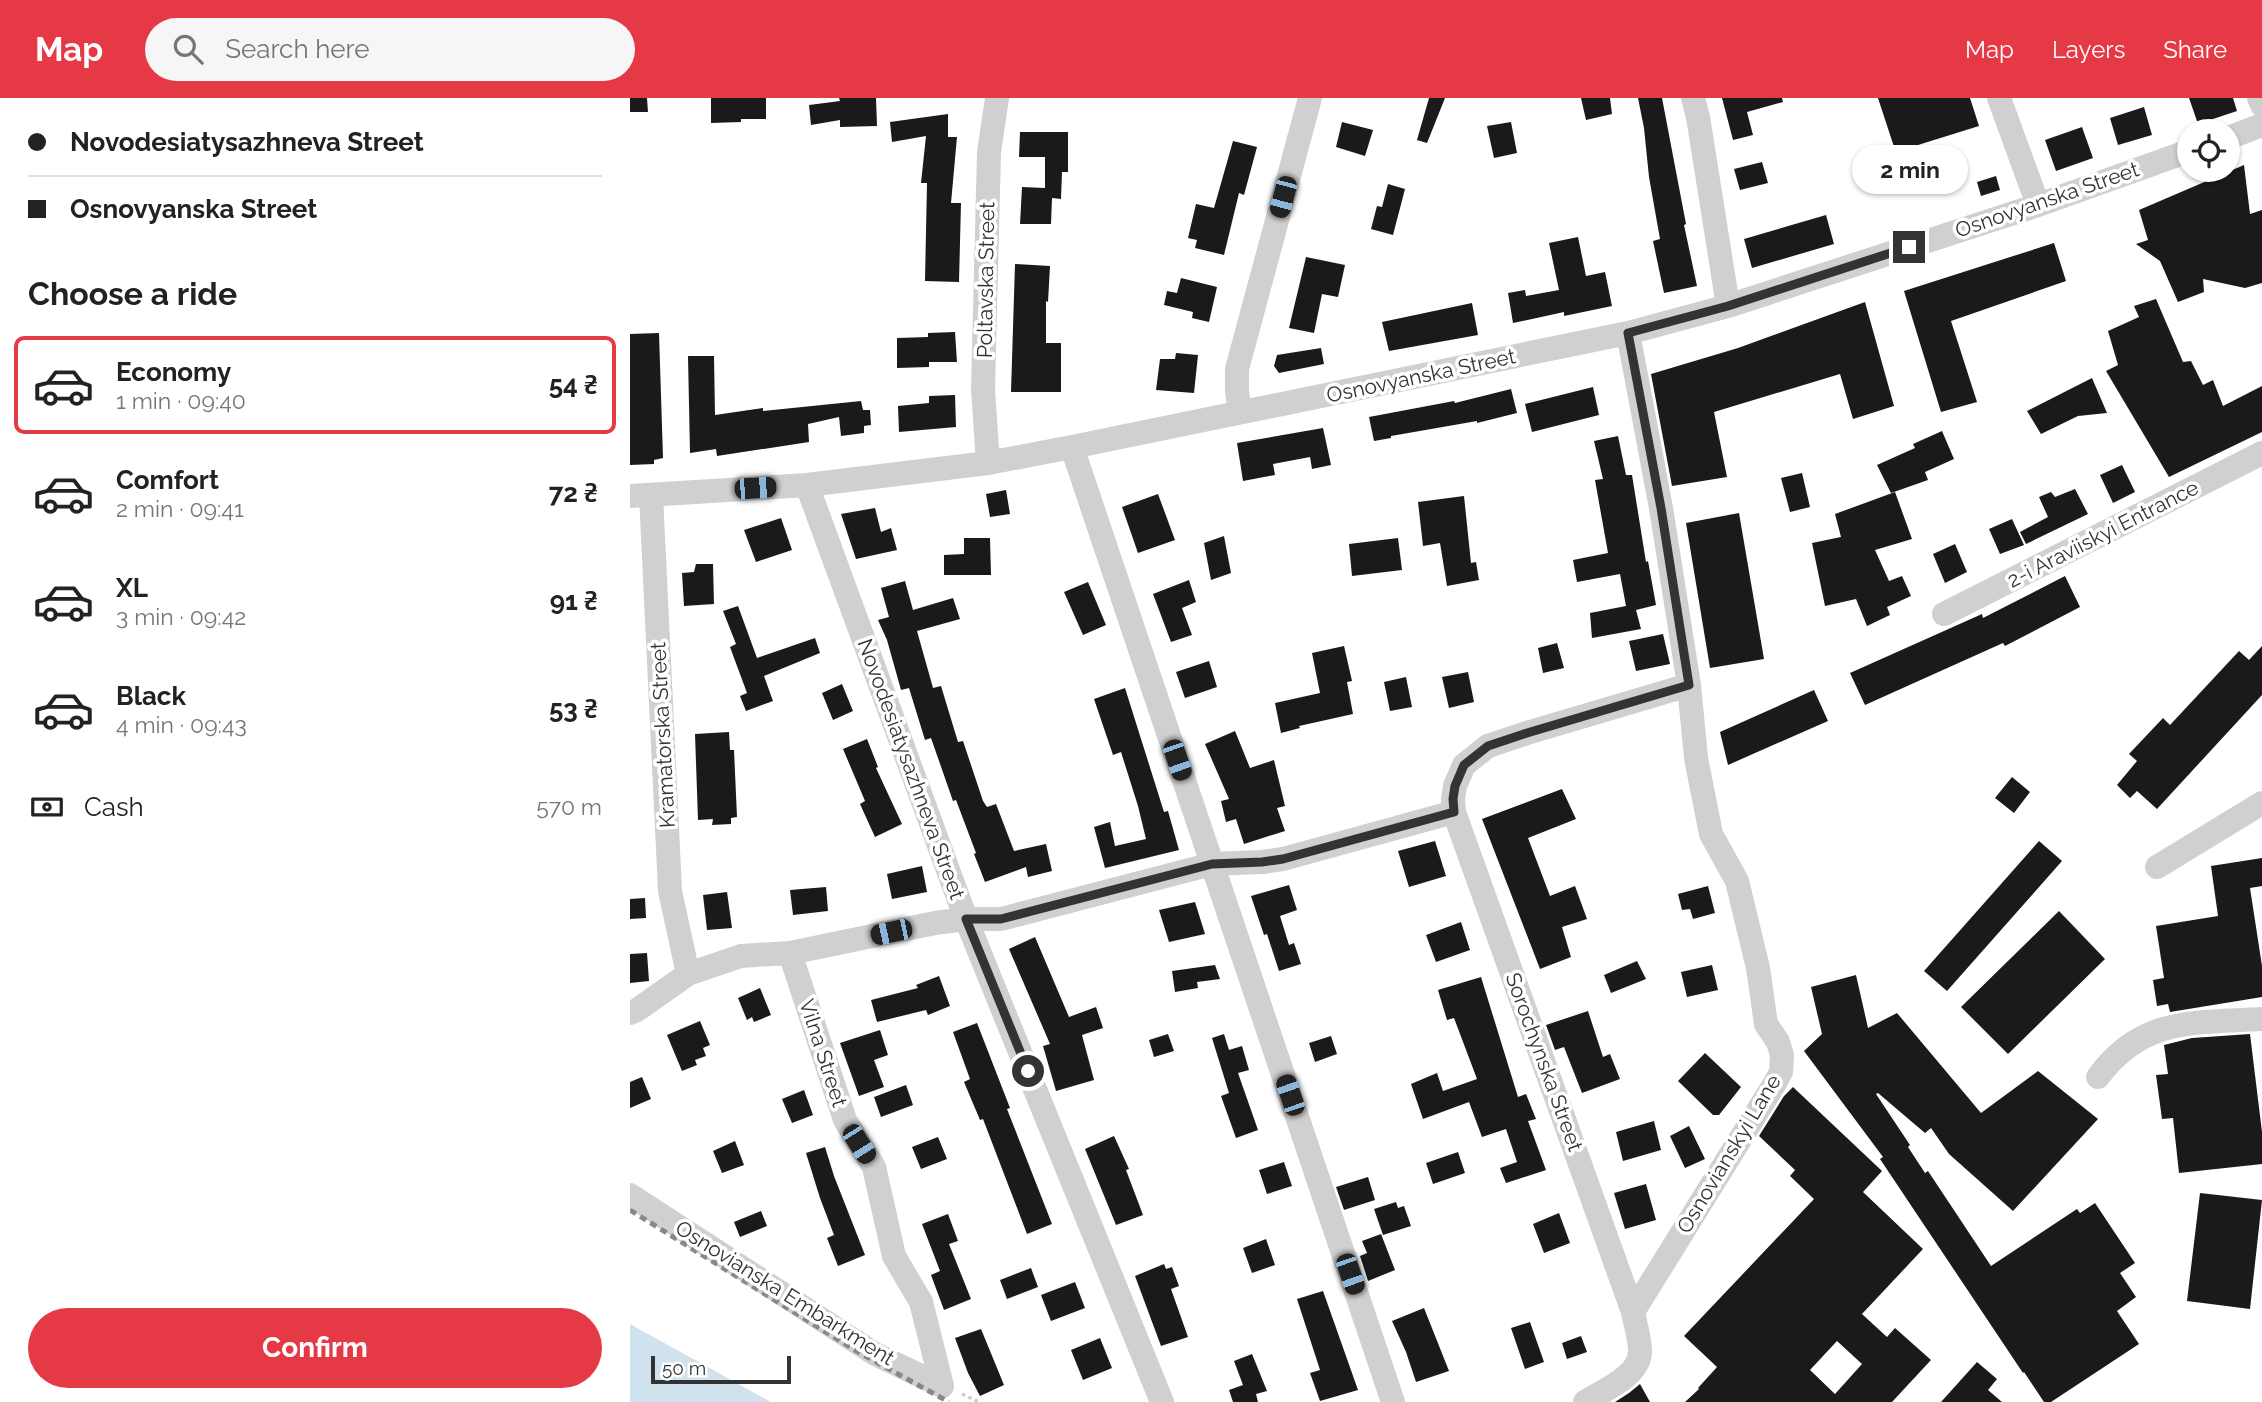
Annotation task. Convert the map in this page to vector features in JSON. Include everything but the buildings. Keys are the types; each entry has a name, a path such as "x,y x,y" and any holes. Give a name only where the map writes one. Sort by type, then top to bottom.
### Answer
{"street":[{"name":"Poltavska Street","path":"988,463 983,389 989,152 997,98"},
{"path":"1240,412 1237,369 1310,98"},
{"path":"1693,98 1728,306"},
{"path":"1999,98 2038,205"},
{"path":"2259,98 2262,105"},
{"path":"2240,133 2262,125"},
{"name":"Osnovyanska Street","path":"640,496 807,485 988,463 1628,333 1728,306 2038,205 2177,155"},
{"name":"Osnovianskyi Lane","path":"1628,333 1661,508 1689,685 1696,758 1711,834 1737,881 1758,968 1766,1024 1778,1042 1782,1055 1781,1072 1633,1312"},
{"path":"1072,447 1393,1402"},
{"name":"2-i Araviiskyi Entrance","path":"1944,614 2262,453"},
{"name":"Novodesiatysazhneva Street","path":"807,485 966,919 1162,1402"},
{"name":"Kramatorska Street","path":"640,496 670,891 688,974"},
{"path":"630,1013 688,974 741,956 790,953 935,923 966,919 1001,919 1212,864 1283,859 1454,812 1455,786 1464,765 1488,746 1689,685"},
{"path":"2157,867 2262,803"},
{"name":"Sorochynska Street","path":"1454,812 1633,1312 1640,1349 1639,1361 1628,1375 1585,1402"},
{"name":"Vilna Street","path":"790,953 845,1120 874,1167 894,1256 921,1302 942,1386"},
{"path":"2098,1077 2112,1058 2130,1042 2152,1032 2175,1026 2262,1019"},
{"name":"Osnovianska Embarkment","path":"630,1195 875,1354 942,1386"}],"water":[{"path":"630,1324 771,1402 630,1402"}],"railway":[{"path":"630,1210 858,1352 949,1402"}],"route":[{"path":"1028,1071 966,919 1001,919 1026,914 1212,864 1283,859 1454,812 1455,786 1464,765 1488,746 1689,685 1661,508 1628,333 1728,306 1909,247"}]}
